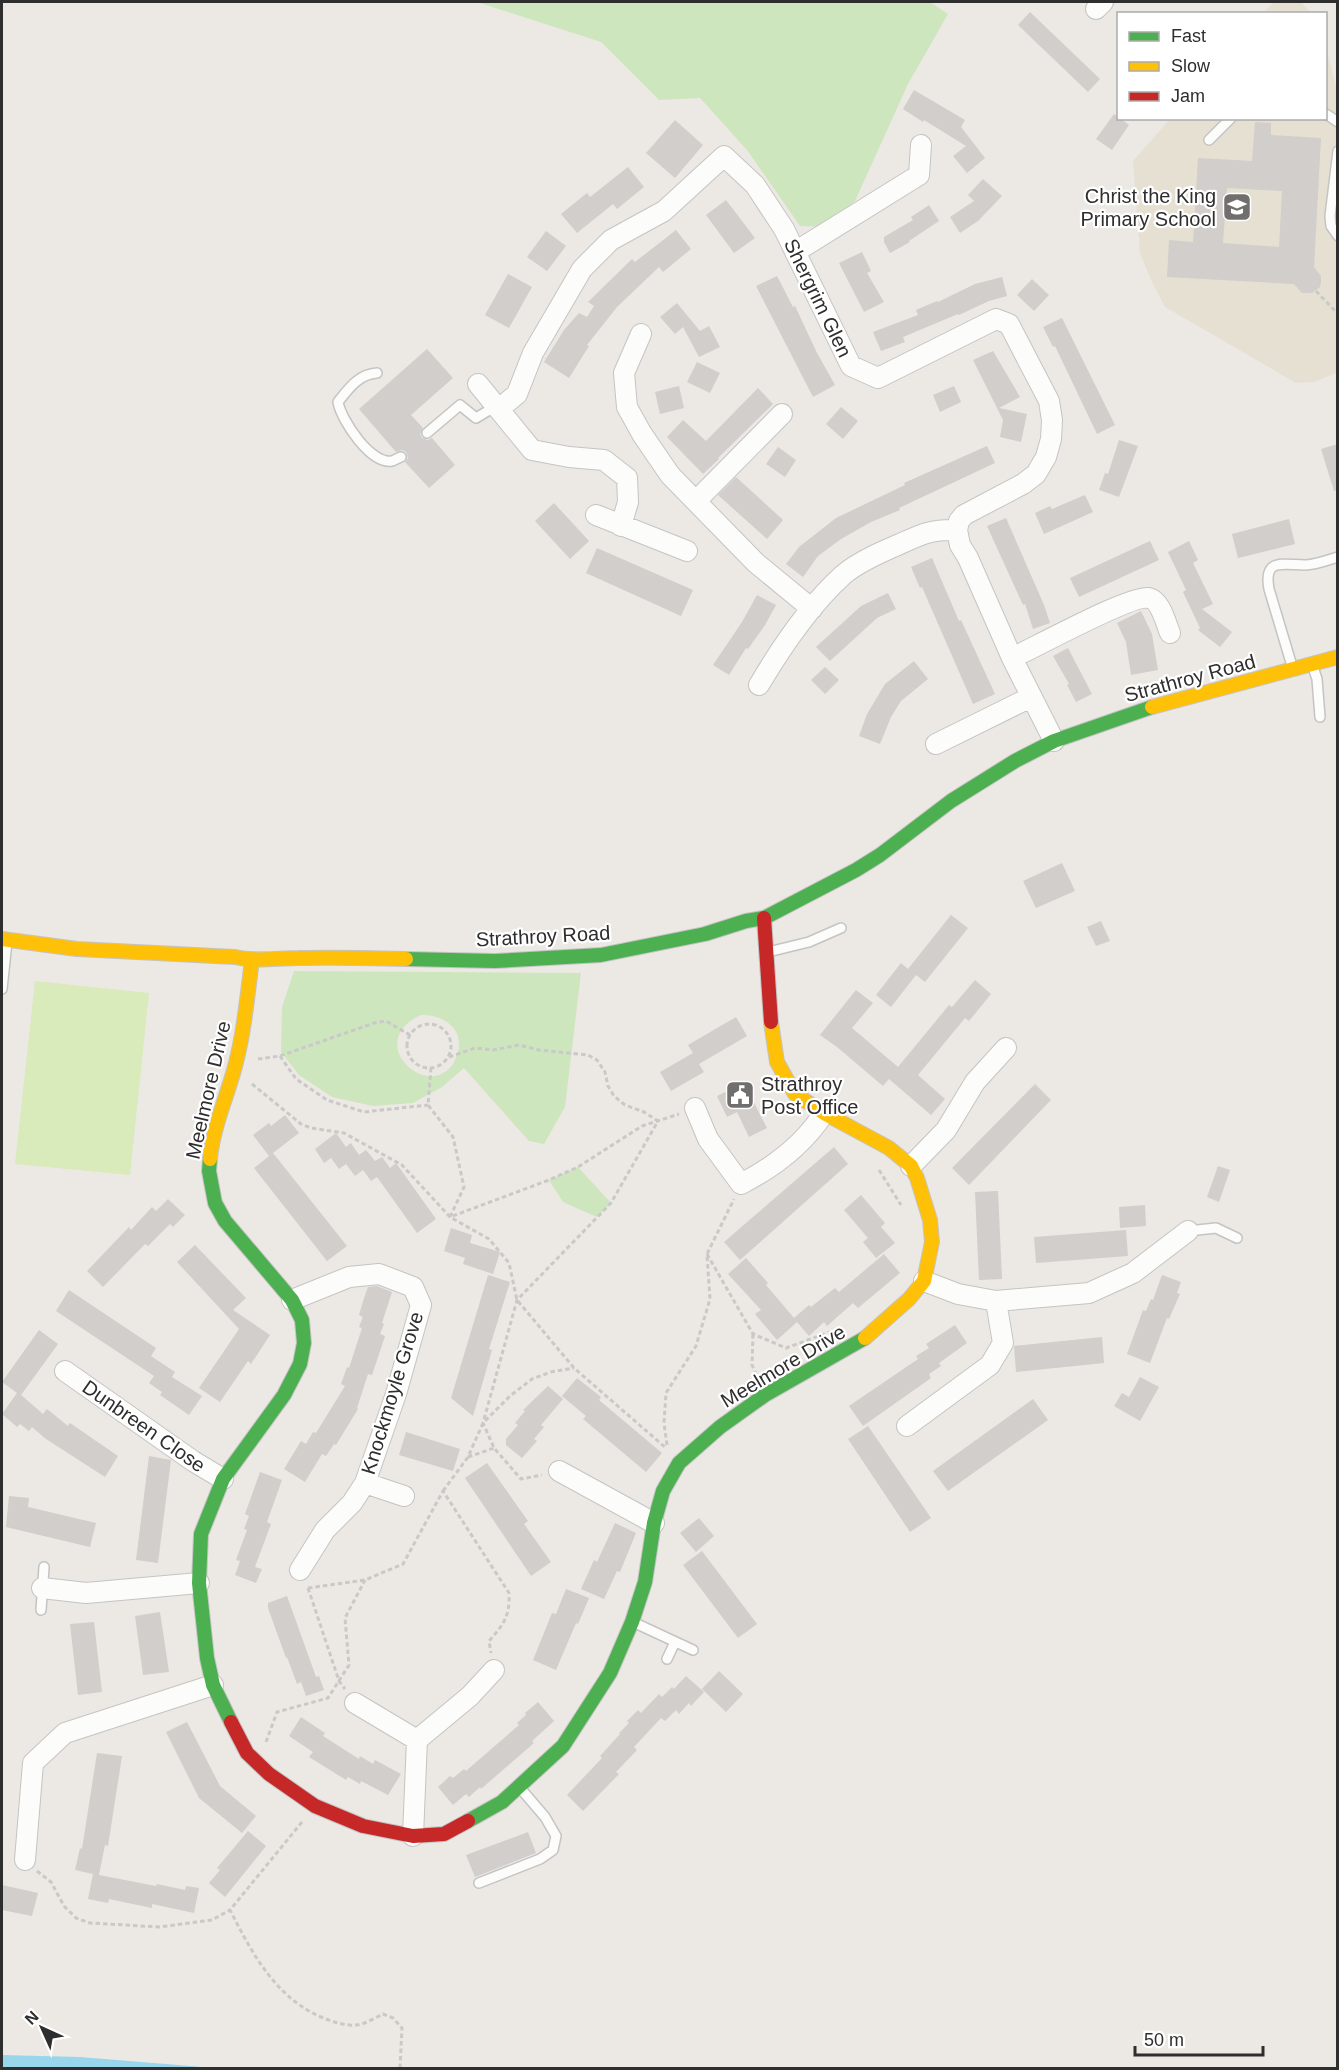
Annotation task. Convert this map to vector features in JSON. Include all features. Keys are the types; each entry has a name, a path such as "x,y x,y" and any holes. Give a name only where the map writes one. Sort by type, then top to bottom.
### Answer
{"street":[{"path":"795,252 918,175 921,145"},
{"name":"Shergrim Glen","path":"499,409 516,394 533,353 582,269 611,240 664,211 724,156 755,185 784,229 851,366 878,378 996,320 1009,324 1049,401 1053,420 1051,440 1046,457 1036,474 1023,484 964,515 959,521 957,530"},
{"path":"641,334 624,373 627,407 642,434 670,475 756,563 812,609"},
{"path":"478,384 532,450 569,457 604,460 627,478 628,502 621,526"},
{"path":"696,501 782,414"},
{"path":"596,515 687,551"},
{"path":"759,685 775,658 812,609 845,574 883,551 929,531 957,530 960,545 978,579 1012,658 1054,741"},
{"path":"1012,658 1113,608 1140,598 1149,597 1155,601 1170,633"},
{"name":"Strathroy Road","path":"4,940 100,951 236,957 252,961 270,958 323,957 554,960 641,948 764,918 825,888 880,855 951,801 1015,761 1054,741 1139,710 1338,657"},
{"path":"936,744 1031,697"},
{"path":"764,918 769,1008 777,1062 795,1094 824,1113 889,1148 911,1166 920,1189 931,1232 932,1242 924,1281 958,1294 996,1301 1089,1293 1133,1273 1188,1231"},
{"name":"Meelmore Drive","path":"252,961 251,979 234,1067 211,1149 209,1171 215,1203 225,1221 292,1300 302,1320 304,1343 300,1364 284,1395 223,1479 201,1534 199,1583 207,1659 213,1685 247,1753 269,1774 315,1806 363,1826 414,1836 444,1834 502,1802 563,1746 610,1673 632,1622 645,1582 654,1523 663,1491 679,1463 720,1427 765,1395 863,1340 909,1299 924,1281"},
{"path":"911,1166 946,1130 975,1082 1006,1048"},
{"path":"695,1108 708,1139 741,1184 769,1170 814,1129 824,1113"},
{"name":"Knockmoyle Grove","path":"292,1300 349,1277 378,1274 413,1287 421,1305 396,1394 365,1483 352,1503 325,1530 304,1579"},
{"path":"907,1426 990,1365 1003,1343 996,1301"},
{"name":"Dunbreen Close","path":"65,1371 193,1461 223,1479"},
{"path":"558,1472 654,1523"},
{"name":"Knockmoyle Grove","path":"365,1483 404,1496"},
{"path":"42,1588 86,1593 199,1583"},
{"path":"414,1836 417,1740 470,1696 494,1670"},
{"path":"25,1860 33,1762 65,1733 213,1685"},
{"path":"355,1702 417,1740"}],"lane":[{"path":"1209,140 1229,120"},
{"path":"1338,151 1330,216 1331,226 1338,236"},
{"path":"377,373 365,374 346,391 338,402 340,413 364,447 382,460 392,461 401,457"},
{"path":"427,433 460,405 476,418 491,409 499,409"},
{"path":"1293,670 1269,589 1267,577 1269,570 1277,565 1288,563 1307,566 1338,557"},
{"path":"1312,664 1317,679 1320,717"},
{"path":"766,952 809,942 841,928"},
{"path":"2,989 4,940"},
{"path":"1188,1231 1216,1228 1237,1238"},
{"path":"41,1610 44,1568"},
{"path":"632,1622 693,1650"},
{"path":"667,1659 675,1642"},
{"path":"479,1883 540,1859 553,1850 556,1836 545,1817 519,1787"}],"path":[{"path":"1316,291 1338,314"},
{"path":"234,1067 280,1056 374,1023 386,1021 410,1035"},
{"path":"448,1057 451,1043 445,1031 440,1027 426,1024 410,1035 407,1045 411,1059 424,1068 438,1066 448,1057 475,1048 493,1050 519,1045 539,1050 588,1055 597,1060 606,1072 608,1086 614,1096 624,1105 644,1112 658,1121"},
{"path":"280,1056 297,1079 327,1100 364,1112 428,1105"},
{"path":"234,1067 301,1124 311,1128 344,1133 402,1165 450,1217 489,1239 501,1251 509,1263 517,1300 483,1423 468,1457 443,1491 403,1564 365,1580 304,1579 339,1681 355,1702"},
{"path":"431,1068 428,1105 453,1137 464,1187 450,1217"},
{"path":"450,1217 559,1176 578,1167 642,1126 695,1108"},
{"path":"517,1300 610,1203 658,1121"},
{"path":"889,1148 876,1165 902,1206"},
{"path":"517,1300 574,1368 668,1450 664,1423 666,1393 696,1346 710,1299 707,1254 741,1184"},
{"path":"707,1254 753,1334 752,1365 765,1395"},
{"path":"753,1334 786,1348 839,1329"},
{"path":"483,1423 510,1396 532,1379 574,1368"},
{"path":"483,1423 494,1448 520,1479 558,1472"},
{"path":"468,1457 494,1448"},
{"path":"443,1491 509,1593 510,1607 505,1622 489,1641 494,1670"},
{"path":"269,1774 266,1738 277,1713 328,1698 349,1665 345,1618 365,1580"},
{"path":"25,1860 51,1882 64,1906 76,1918 90,1923 160,1927 212,1920 230,1911 315,1806"},
{"path":"230,1911 246,1943 261,1965 295,2003 337,2023 358,2025 383,2014 393,2018 402,2028 400,2068"}],"shaded area":[{"path":"1274,2 1301,2 1310,12 1264,12"},
{"name":"Christ the King Primary School","path":"1327,51 1338,94 1337,373 1314,382 1296,383 1165,307 1140,253 1133,161 1169,120 1327,120"}],"green space":[{"path":"477,2 930,2 948,14 908,84 855,201 822,227 800,226 747,150 700,98 659,100 601,42"},
{"path":"294,971 581,973 565,1107 544,1144 529,1141 464,1068 442,1087 413,1103 373,1106 332,1097 299,1075 281,1052 282,1007","holes":["421,1015 430,1015 451,1025 456,1031 459,1046 457,1055 447,1070 434,1076 421,1074 408,1067 400,1055 397,1041 404,1027"]},
{"path":"35,981 149,993 130,1175 15,1164"},
{"path":"578,1167 611,1203 597,1217 563,1202 549,1180"}],"water":[{"path":"2,2055 80,2057 215,2068 2,2068"}],"building":[{"path":"1030,12 1100,79 1088,92 1018,25"},
{"path":"914,90 965,120 961,127 985,158 967,173 953,156 966,146 903,109"},
{"path":"1114,114 1117,120 1122,120 1129,125 1112,150 1096,139"},
{"path":"675,120 703,145 675,178 646,153"},
{"path":"1255,122 1271,123 1271,135 1321,138 1314,267 1321,276 1321,282 1320,287 1312,293 1302,293 1294,284 1167,277 1169,240 1193,242 1198,158 1252,161","holes":["1227,188 1282,191 1279,247 1223,243"]},
{"path":"628,167 644,187 617,209 613,204 577,233 561,214 587,193 590,197"},
{"path":"983,179 1002,196 978,221 960,233 950,217 974,201 968,195"},
{"path":"726,200 755,238 734,253 706,215"},
{"path":"929,205 939,221 890,253 884,237 913,220 911,217"},
{"path":"676,230 691,249 663,272 659,267 617,307 587,345 589,346 569,378 544,362 564,330 579,313 587,317 594,306 588,302 632,259 635,262"},
{"path":"546,231 566,246 547,271 527,257"},
{"path":"862,252 871,271 867,273 884,302 864,312 839,263"},
{"path":"508,274 532,287 509,328 485,315"},
{"path":"777,276 835,385 813,397 756,286"},
{"path":"1002,277 1007,296 989,301 903,337 905,342 881,351 873,332 918,315 916,310 975,284"},
{"path":"1032,279 1049,295 1034,311 1017,295"},
{"path":"677,303 700,331 709,326 720,347 699,357 683,327 675,334 660,317"},
{"path":"1062,318 1115,425 1097,434 1055,346 1053,347 1043,327"},
{"path":"427,349 453,378 411,415 423,428 420,434 422,438 428,440 432,438 455,465 429,488 405,462 408,458 406,452 402,450 396,452 359,409"},
{"path":"993,351 1020,397 999,408 1027,414 1021,442 1000,437 1003,420 973,360"},
{"path":"697,362 720,373 710,393 687,382"},
{"path":"679,386 684,408 660,414 655,392"},
{"path":"954,386 961,402 940,412 933,395"},
{"path":"758,388 773,404 703,474 667,437 683,420 706,441"},
{"path":"841,407 858,421 843,439 826,424"},
{"path":"1119,440 1138,446 1119,497 1099,490 1105,473 1108,474"},
{"path":"1338,444 1338,490 1334,491 1321,449"},
{"path":"987,446 995,463 899,508 900,510 871,522 841,539 818,556 803,577 786,564 799,547 836,518 905,485 904,483"},
{"path":"778,447 796,460 785,477 766,464"},
{"path":"736,477 783,520 767,539 718,495"},
{"path":"1085,495 1093,512 1044,534 1035,513 1050,506 1052,509"},
{"path":"554,503 589,541 570,559 535,521"},
{"path":"1006,518 1050,623 1033,629 1025,604 1023,605 987,526"},
{"path":"1289,519 1295,544 1238,558 1232,534"},
{"path":"1150,541 1159,560 1079,597 1070,578"},
{"path":"1189,541 1198,560 1193,563 1213,604 1202,609 1232,632 1220,647 1198,630 1200,628 1183,592 1186,590 1168,552"},
{"path":"597,548 693,590 681,616 586,573"},
{"path":"932,558 959,621 961,620 995,694 973,704 911,567"},
{"path":"888,593 896,609 877,618 830,661 816,647 861,606"},
{"path":"757,595 776,605 765,625 748,649 746,648 729,675 713,665"},
{"path":"1141,611 1152,634 1158,670 1131,675 1126,642 1117,623"},
{"path":"1068,648 1092,694 1076,702 1053,656"},
{"path":"914,661 928,679 901,701 891,717 880,744 859,736 867,714 885,684"},
{"path":"825,667 839,680 825,694 811,680"},
{"path":"1062,863 1075,891 1036,908 1023,881"},
{"path":"951,915 968,928 925,982 916,975 891,1007 876,995 901,963 909,970"},
{"path":"1101,921 1110,941 1096,946 1087,927"},
{"path":"975,980 991,994 969,1021 965,1018 918,1075 945,1099 931,1115 889,1079 883,1086 820,1035 856,990 873,1003 852,1028 898,1067 949,1005 952,1007"},
{"path":"736,1017 747,1036 699,1064 704,1072 671,1091 660,1072 693,1053 688,1045"},
{"path":"744,1083 767,1128 749,1137 737,1112 727,1117 717,1096"},
{"path":"1035,1084 1051,1100 969,1185 952,1168"},
{"path":"285,1115 299,1133 269,1156 253,1135 269,1123 271,1126"},
{"path":"336,1133 346,1147 351,1143 359,1155 366,1150 375,1161 382,1157 390,1168 396,1163 436,1219 417,1233 377,1177 371,1181 363,1170 355,1176 346,1164 339,1169 331,1158 324,1163 315,1149"},
{"path":"834,1147 848,1164 740,1260 724,1242"},
{"path":"273,1153 347,1246 327,1261 254,1168"},
{"path":"1218,1166 1230,1170 1219,1202 1207,1197"},
{"path":"998,1191 1002,1279 979,1280 975,1192"},
{"path":"861,1195 885,1223 881,1227 895,1243 876,1258 863,1242 868,1238 844,1210"},
{"path":"168,1199 185,1215 173,1227 170,1224 148,1246 145,1244 103,1287 87,1271 129,1227 131,1230 152,1207 156,1211"},
{"path":"1145,1205 1146,1226 1120,1228 1119,1207"},
{"path":"451,1228 472,1235 470,1243 500,1252 493,1274 463,1264 465,1258 444,1251"},
{"path":"1126,1230 1128,1256 1036,1263 1034,1237"},
{"path":"195,1245 246,1298 233,1310 270,1335 251,1364 248,1361 220,1402 199,1388 239,1329 177,1262"},
{"path":"884,1254 900,1273 858,1308 853,1303 827,1326 824,1322 809,1336 797,1322 777,1340 755,1314 761,1310 728,1274 746,1258 794,1318 835,1288 839,1292"},
{"path":"488,1275 510,1282 489,1349 492,1350 473,1416 451,1398"},
{"path":"1162,1275 1181,1282 1177,1293 1180,1294 1169,1319 1167,1318 1150,1363 1127,1354 1143,1310 1146,1311 1151,1299 1153,1300"},
{"path":"377,1286 392,1292 380,1334 385,1336 372,1375 368,1374 358,1409 336,1445 334,1444 326,1456 322,1454 305,1482 284,1469 301,1441 306,1444 313,1432 316,1433 345,1386 341,1384 347,1367 349,1368 362,1328 359,1327 363,1317 359,1315 364,1298 368,1287"},
{"path":"69,1290 156,1348 151,1356 175,1372 172,1377 202,1396 189,1415 160,1395 162,1392 149,1383 154,1376 56,1311"},
{"path":"955,1325 967,1343 939,1363 941,1366 929,1374 931,1378 863,1426 849,1406 918,1359 916,1356 929,1348 926,1344"},
{"path":"39,1330 58,1344 21,1395 43,1414 47,1409 68,1426 70,1423 118,1456 105,1477 46,1439 32,1427 29,1431 20,1424 17,1427 2,1414 17,1393 2,1382"},
{"path":"1102,1337 1104,1363 1016,1372 1014,1346"},
{"path":"1140,1377 1159,1387 1140,1421 1114,1406 1122,1393 1129,1397"},
{"path":"577,1378 601,1397 599,1400 662,1453 646,1472 583,1419 586,1416 562,1396"},
{"path":"548,1386 563,1399 541,1425 544,1427 534,1439 537,1441 522,1458 506,1445 506,1439 518,1425 515,1423 525,1411 523,1410"},
{"path":"1033,1399 1048,1420 948,1491 933,1471"},
{"path":"868,1426 931,1518 910,1532 848,1439"},
{"path":"406,1432 460,1449 453,1471 399,1455"},
{"path":"149,1456 171,1460 158,1563 136,1560"},
{"path":"487,1463 528,1521 524,1524 551,1562 531,1576 465,1478"},
{"path":"260,1472 282,1480 267,1522 271,1524 255,1567 262,1569 256,1583 235,1575 240,1561 236,1560 247,1530 244,1529 249,1516 245,1514"},
{"path":"9,1496 29,1498 28,1507 96,1523 90,1547 6,1527"},
{"path":"699,1518 714,1536 696,1552 680,1533"},
{"path":"615,1523 636,1533 620,1572 617,1571 604,1599 581,1589 594,1560 597,1562"},
{"path":"702,1551 757,1624 738,1638 683,1565"},
{"path":"566,1589 589,1598 556,1670 533,1660 552,1613 556,1614"},
{"path":"287,1596 316,1677 319,1676 324,1690 306,1696 301,1682 297,1684 268,1608 268,1603"},
{"path":"160,1612 169,1672 143,1675 135,1616"},
{"path":"94,1622 102,1692 78,1695 70,1624"},
{"path":"719,1671 743,1694 726,1712 702,1689"},
{"path":"686,1676 704,1692 691,1706 689,1703 679,1714 676,1710 665,1721 661,1718 634,1747 637,1750 616,1772 619,1774 583,1811 567,1795 602,1758 600,1756 638,1710 641,1713 659,1694 662,1697 672,1687 674,1689"},
{"path":"538,1702 554,1721 532,1741 534,1743 481,1789 480,1787 469,1797 466,1794 453,1805 438,1787 450,1776 453,1778 464,1769 466,1771 519,1725 517,1723 526,1715 525,1713"},
{"path":"301,1717 325,1733 323,1736 359,1759 360,1756 373,1764 375,1760 401,1774 388,1795 361,1781 360,1784 348,1777 346,1780 309,1757 313,1752 289,1736"},
{"path":"187,1722 220,1786 256,1816 242,1833 199,1798 166,1732"},
{"path":"97,1753 122,1756 108,1846 105,1845 99,1875 185,1890 186,1886 199,1888 194,1913 152,1904 152,1908 109,1899 108,1903 88,1899 93,1874 75,1870 80,1848 82,1849"},
{"path":"248,1831 266,1846 225,1897 209,1883 220,1870 217,1868"},
{"path":"528,1832 536,1853 475,1877 466,1855"},
{"path":"2,1885 38,1893 32,1916 2,1910"}],"traffic: fast":[{"path":"406,959 495,961 601,955 705,934 746,921 764,918 880,855 951,801 1015,761 1054,741 1152,707"},
{"path":"210,1159 209,1171 215,1203 225,1221 292,1300 302,1320 304,1343 300,1364 284,1395 223,1479 201,1534 199,1583 207,1658 213,1685 231,1722"},
{"path":"468,1821 502,1802 563,1746 610,1673 632,1622 645,1582 654,1523 663,1491 679,1463 720,1427 765,1395 865,1338"}],"traffic: slow":[{"path":"1152,707 1338,657"},
{"path":"2,939 77,949 251,959 406,959"},
{"path":"210,1159 240,1043 252,961"},
{"path":"771,1022 777,1062 795,1094 824,1113 889,1148 911,1166 930,1220 932,1242 924,1281 909,1299 865,1338"}],"traffic: jam":[{"path":"764,918 771,1022"},
{"path":"231,1722 247,1753 269,1774 315,1806 363,1826 413,1836 444,1834 468,1821"}],"place":[{"name":"Christ the King Primary School","path":"1237,207"},
{"name":"Strathroy Post Office","path":"740,1095"}]}
